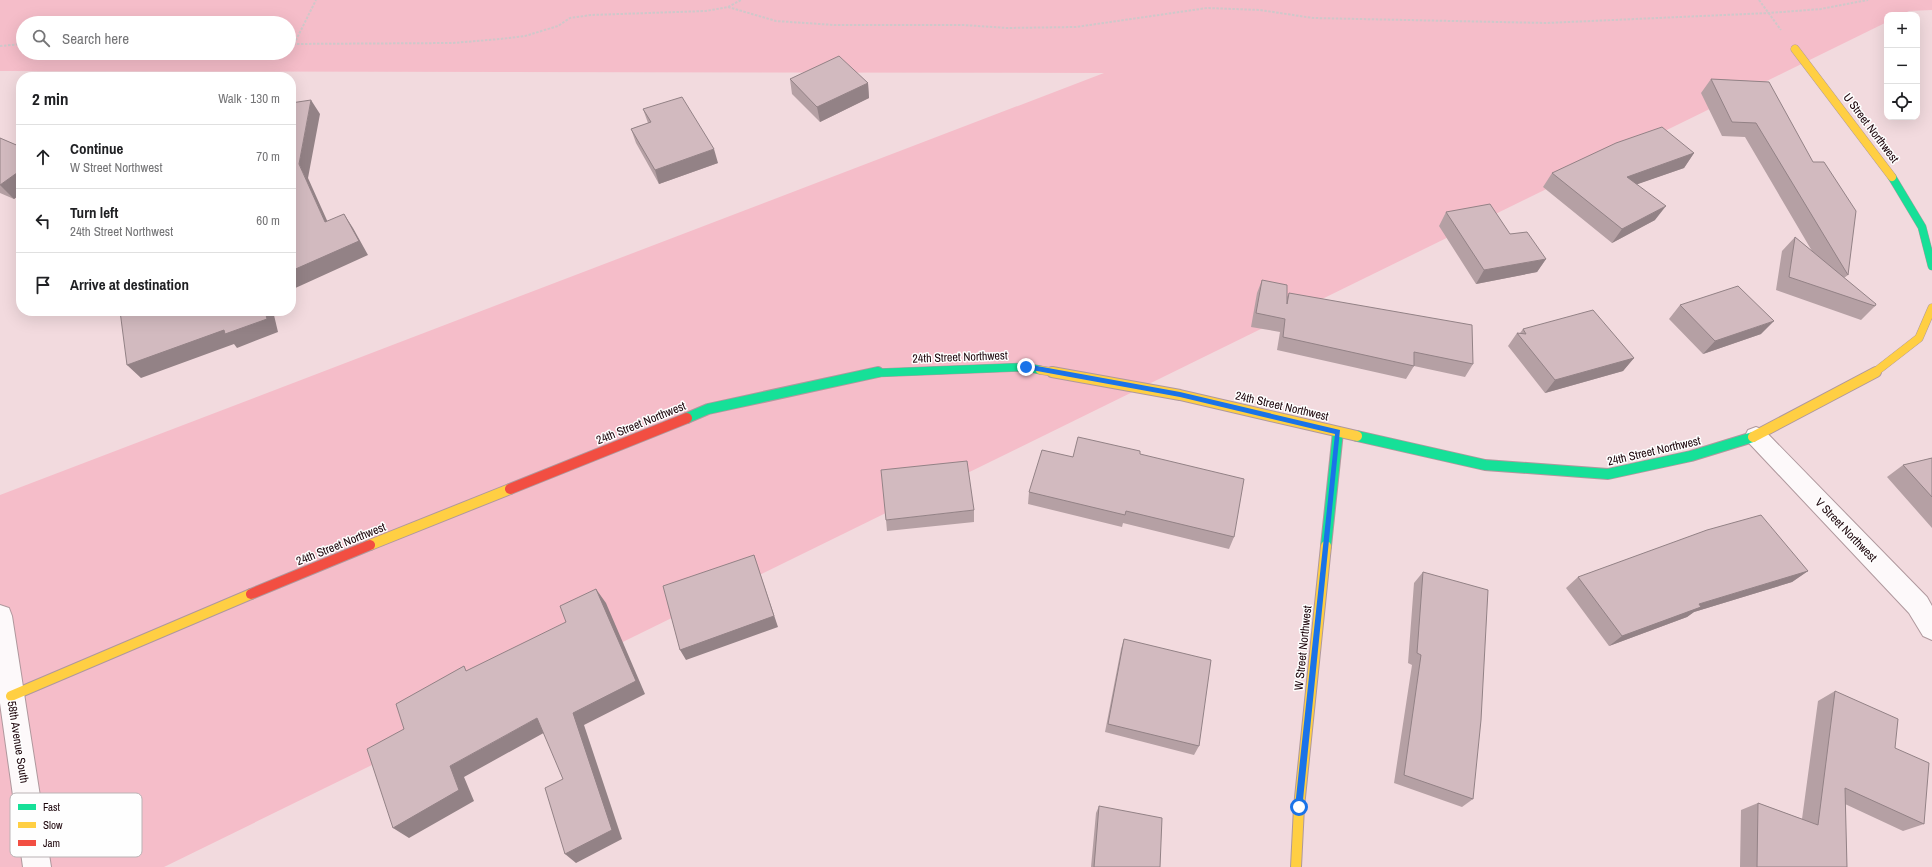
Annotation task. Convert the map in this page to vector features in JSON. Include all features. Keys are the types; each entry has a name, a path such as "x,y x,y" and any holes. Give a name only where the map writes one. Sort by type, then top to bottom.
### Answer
{"street":[{"name":"U Street Northwest","path":"1795,48 1889,171 1922,227 1932,266"},
{"name":"24th Street Northwest","path":"11,696 318,566 708,409 879,372 1026,367 1180,395 1485,465 1608,474 1691,456 1756,436 1876,372 1919,338 1932,308"},
{"name":"W Street Northwest","path":"1296,867 1299,807 1338,432"},
{"name":"V Street Northwest","path":"1756,436 1918,605 1932,628"},
{"name":"58th Avenue South","path":"0,616 26,793"},
{"name":"58th Avenue South","path":"35,857 37,867"}],"path":[{"path":"296,40 316,0"},
{"path":"728,8 741,0"},
{"path":"1759,0 1795,48"},
{"path":"296,44 460,42 525,36 558,26 570,18 591,15 706,11 728,8 776,21 834,25 964,25 1007,28 1076,27 1207,8 1260,10 1313,18 1546,23 1769,13 1821,8 1868,0"},
{"path":"0,46 16,45"}],"shaded area":[{"path":"0,0 1932,0 1932,10 1884,12 1884,23 164,867 0,867 0,495 1104,73 0,71"}],"building":[{"path":"839,56 868,83 817,107 790,79"},
{"path":"1711,79 1769,82 1813,162 1824,162 1856,211 1848,275 1756,123 1732,122"},
{"path":"682,97 714,149 655,170 631,129 651,122 643,109"},
{"path":"311,100 299,164 325,222 344,214 359,241 296,269 296,102"},
{"path":"1662,127 1694,153 1627,177 1666,206 1622,229 1552,173 1616,143"},
{"path":"0,138 16,145 16,174 0,185"},
{"path":"1490,204 1510,234 1527,232 1546,259 1484,270 1446,212"},
{"path":"1795,237 1876,304 1875,306 1789,277"},
{"path":"1262,280 1287,285 1287,304 1289,293 1472,325 1473,364 1414,352 1414,366 1283,337 1285,319 1256,313"},
{"path":"1738,286 1774,321 1715,341 1680,305"},
{"path":"1593,310 1634,358 1555,380 1517,333 1526,334 1523,329"},
{"path":"121,316 266,316 267,319 225,334 224,330 127,365"},
{"path":"1078,437 1140,451 1140,454 1244,479 1234,537 1126,511 1125,515 1029,492 1042,450 1073,457"},
{"path":"1932,458 1932,497 1903,465"},
{"path":"967,461 974,510 886,520 881,470"},
{"path":"1761,515 1808,571 1699,604 1701,607 1622,636 1578,577 1707,530"},
{"path":"754,555 774,616 680,650 663,586"},
{"path":"1423,572 1488,590 1481,720 1473,799 1404,775 1421,655 1417,653"},
{"path":"596,589 636,681 573,713 612,830 565,854 545,788 563,779 537,718 450,766 459,790 393,828 367,749 404,729 396,704 464,666 466,671 566,622 560,606"},
{"path":"1124,639 1211,660 1199,746 1108,724"},
{"path":"1835,691 1898,719 1895,748 1929,763 1924,824 1845,788 1847,867 1757,867 1758,803 1818,825"},
{"path":"1099,806 1162,818 1160,867 1094,867"}],"traffic: fast":[{"path":"1892,177 1922,227 1932,266"},
{"path":"687,418 708,409 879,372 1026,367 1040,370"},
{"path":"1326,546 1338,432"},
{"path":"1357,436 1485,465 1608,474 1691,456 1753,437"}],"traffic: slow":[{"path":"1795,49 1892,177"},
{"path":"1753,437 1876,372 1919,338 1932,308"},
{"path":"1040,370 1180,395 1357,436"},
{"path":"370,545 510,489"},
{"path":"1296,867 1299,807 1326,546"},
{"path":"11,696 251,594"}],"traffic: jam":[{"path":"510,489 687,418"},
{"path":"251,594 370,545"}],"route":[{"path":"1026,367 1180,395 1338,432 1299,807"}]}
